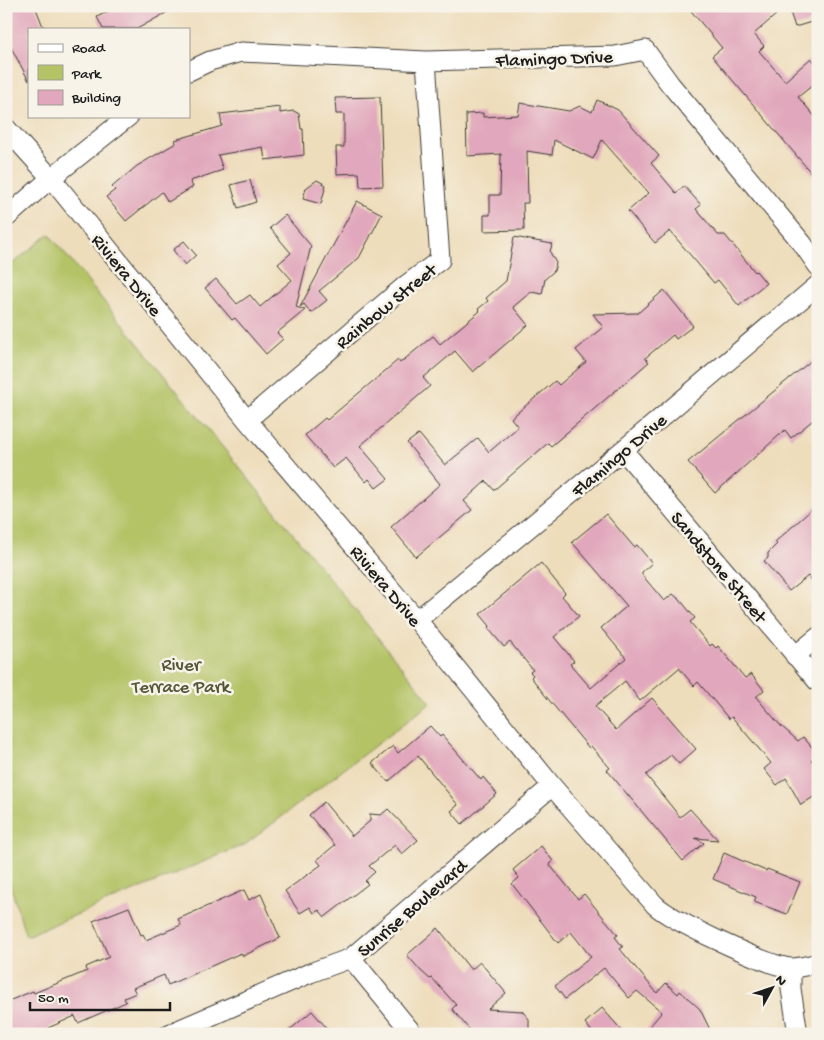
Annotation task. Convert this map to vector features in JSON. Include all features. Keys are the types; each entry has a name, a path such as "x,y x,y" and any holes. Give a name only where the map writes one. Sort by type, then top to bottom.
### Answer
{"street":[{"name":"Flamingo Drive","path":"190,71 210,61 240,52 426,61 615,56 645,50 670,84 802,243 818,266"},
{"name":"Rainbow Street","path":"247,420 405,286 440,260 426,61"},
{"path":"6,218 50,178 126,118"},
{"name":"Riviera Drive","path":"6,128 50,178 247,420 417,620 552,786 663,913 746,953 791,968 818,963"},
{"name":"Flamingo Drive","path":"417,620 623,450 818,284"},
{"name":"Sandstone Street","path":"623,450 818,682"},
{"path":"795,656 818,637"},
{"name":"Sunrise Boulevard","path":"169,1034 310,973 351,958 552,786"},
{"path":"351,958 413,1034"},
{"path":"791,968 791,989 798,1034"}],"green space":[{"name":"River Terrace Park","path":"49,234 431,703 246,844 26,936 6,872 6,269"}],"building":[{"path":"6,6 35,6 44,28 28,28 28,79 6,38"},
{"path":"118,6 178,6 139,28 102,28 97,17"},
{"path":"687,6 786,6 754,34 764,46 759,51 785,81 811,58 818,66 818,81 798,97 818,120 818,181 712,56 722,48"},
{"path":"788,6 818,6 818,20 795,27"},
{"path":"380,97 383,186 360,187 359,173 337,174 336,147 344,147 344,114 336,114 335,98"},
{"path":"597,100 618,110 659,156 651,163 676,193 684,186 701,205 696,209 718,235 725,235 766,283 739,306 718,280 714,283 670,231 655,243 628,211 649,193 602,140 593,159 554,140 552,155 527,151 528,203 523,203 524,230 484,231 484,215 490,215 490,195 500,195 501,154 467,156 466,114 483,113 483,117 518,115 520,103 569,111 580,106 592,112"},
{"path":"280,107 280,113 294,111 299,114 301,129 303,129 304,155 265,160 263,147 218,155 223,170 190,181 193,187 168,202 162,192 126,221 106,197 115,190 112,187 137,166 176,143 175,140 222,126 220,114"},
{"path":"250,180 256,202 238,208 231,185"},
{"path":"317,180 326,185 321,204 303,199 306,188"},
{"path":"357,201 382,214 359,258 319,291 327,300 311,313 304,304 300,307"},
{"path":"285,215 311,246 296,307 305,310 277,333 283,339 266,354 235,318 232,320 205,288 216,279 237,304 250,295 260,307 292,280 278,264 291,253 270,228"},
{"path":"514,237 552,244 550,252 556,263 554,271 545,279 542,294 531,292 513,307 528,325 473,372 455,351 423,378 430,386 360,446 388,479 376,488 369,479 366,482 346,458 333,468 305,435 325,418 327,420 398,360 400,363 433,336 440,344 480,311 478,309 488,301 486,298 506,281"},
{"path":"184,241 196,255 185,265 173,250"},
{"path":"664,290 693,326 676,339 673,335 645,358 649,362 551,446 548,443 494,490 486,481 464,501 472,510 416,557 391,527 440,484 407,443 419,434 445,465 478,438 489,452 518,427 511,418 555,381 559,385 586,362 576,350 603,327 593,314 638,313"},
{"path":"818,355 818,416 791,438 785,430 715,493 688,462"},
{"path":"818,504 818,587 808,576 789,591 764,561 768,558 768,553 777,544 775,542"},
{"path":"606,514 634,547 637,545 652,563 642,572 642,575 664,601 673,594 681,601 695,618 690,622 710,646 712,644 716,648 718,646 745,678 751,674 764,690 756,697 780,725 798,741 803,737 818,754 811,760 818,768 818,794 801,805 786,778 777,785 764,769 771,763 732,717 729,719 698,682 694,686 679,668 640,701 625,681 595,706 616,730 652,698 696,749 679,764 671,755 646,775 680,817 690,809 718,840 695,838 704,843 683,861 607,770 610,768 591,746 589,748 544,694 531,677 533,675 530,672 533,670 510,642 504,647 488,628 490,626 480,614 541,563 565,593 562,596 579,616 554,637 574,661 570,664 591,688 626,658 601,628 627,606 572,542"},
{"path":"430,726 440,737 442,735 481,780 483,777 497,794 462,824 451,811 458,805 418,756 388,782 372,763 393,746 398,753"},
{"path":"324,802 352,836 370,821 370,814 381,815 388,809 418,840 402,854 395,845 369,866 375,872 365,881 368,884 325,917 319,910 314,913 310,907 300,913 285,891 321,865 317,860 335,845 309,815"},
{"path":"541,846 553,861 549,864 578,899 584,894 618,935 615,937 623,947 620,949 657,993 666,983 678,994 680,991 700,1009 712,1034 643,1034 662,1012 637,991 629,998 604,968 565,999 555,986 591,957 571,932 558,943 512,884 519,878 513,870"},
{"path":"724,853 766,871 767,869 800,882 787,914 754,902 756,897 713,879"},
{"path":"244,890 249,900 261,894 280,938 243,956 241,953 168,985 164,975 133,988 136,993 124,998 126,1002 78,1023 75,1016 48,1028 51,1034 6,1034 6,1002 33,991 34,993 87,971 86,967 109,957 93,921 129,907 141,935 143,934 146,940 181,925 178,919"},
{"path":"438,928 471,970 480,962 506,993 488,1009 522,1011 529,1019 529,1034 473,1034 452,1009 456,1005 432,978 430,979 421,971 407,955"},
{"path":"602,1008 625,1034 594,1034 585,1023"},
{"path":"312,1011 332,1034 285,1034"}]}
